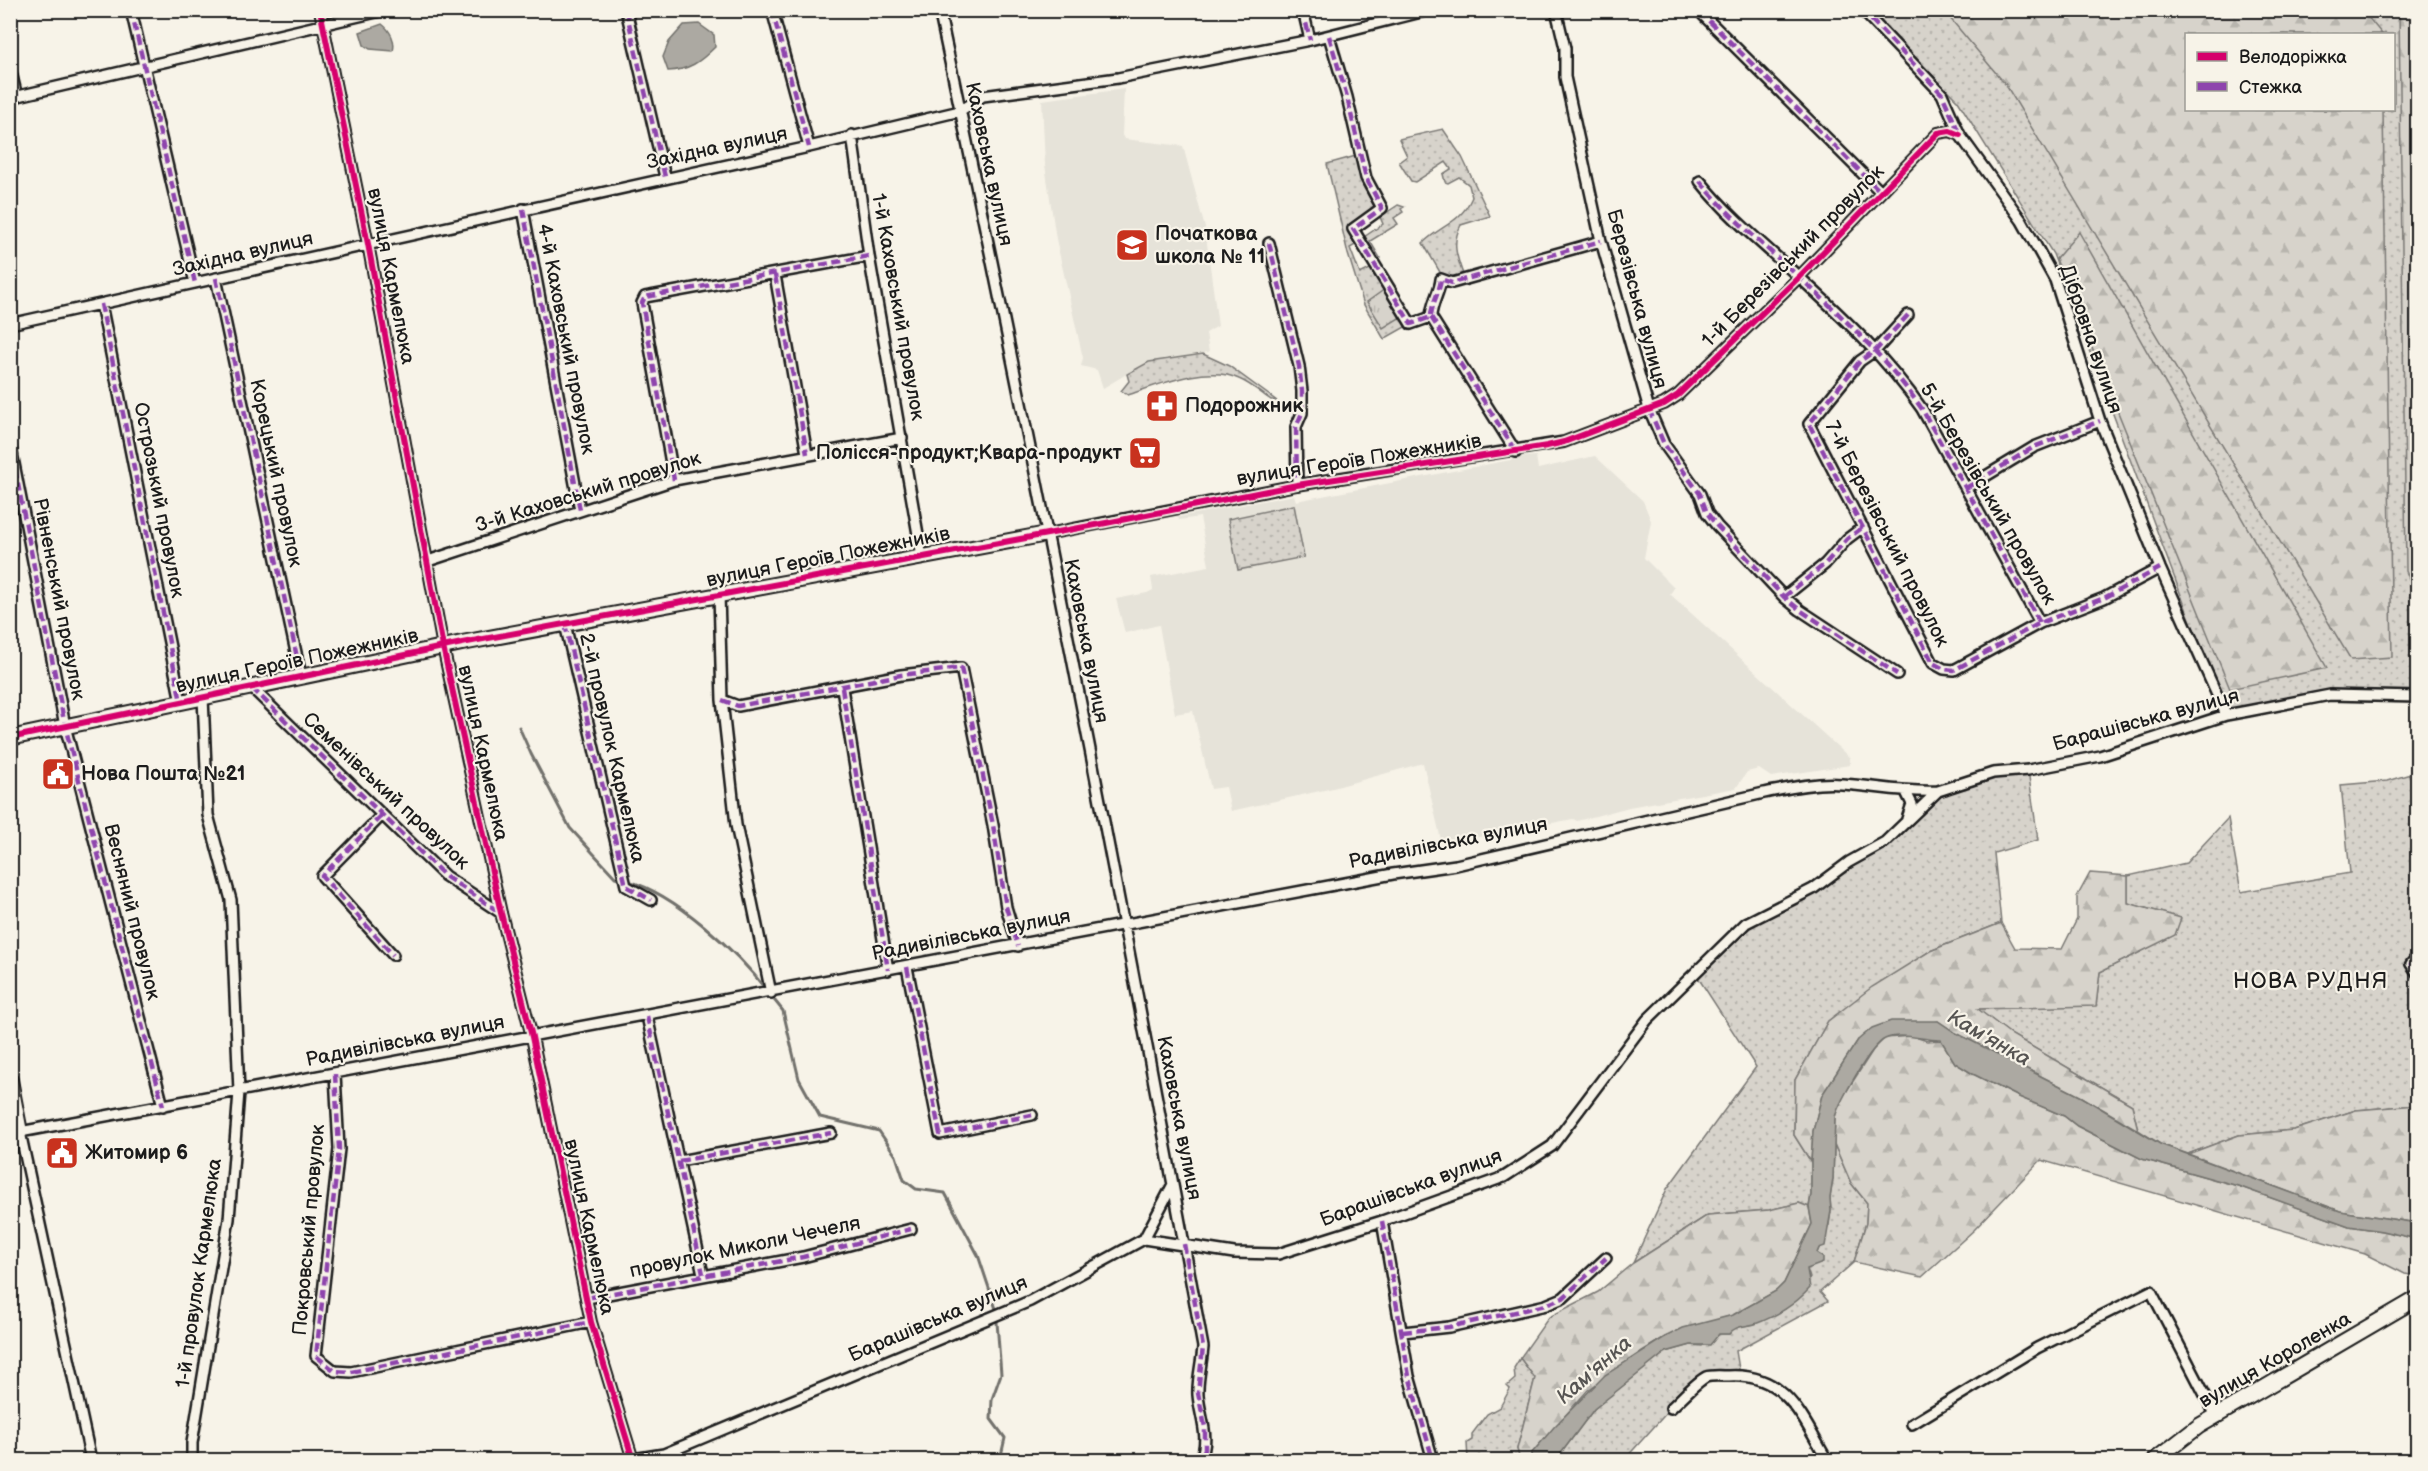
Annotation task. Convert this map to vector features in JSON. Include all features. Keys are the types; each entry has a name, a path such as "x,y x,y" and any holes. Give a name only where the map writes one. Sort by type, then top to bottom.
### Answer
{"street":[{"path":"131,10 195,283"},
{"name":"вулиця Кармелюка","path":"320,10 368,244 443,647 501,913 532,1037 591,1322 631,1460"},
{"path":"10,68 14,98 385,10"},
{"path":"626,10 665,177"},
{"path":"772,10 809,147"},
{"name":"Каховська вулиця","path":"939,10 1047,534 1152,1070 1203,1347 1198,1393 1205,1427 1205,1449 1200,1461"},
{"path":"1304,10 1310,40"},
{"name":"Західна вулиця","path":"10,324 665,177 809,147 960,111 983,96 1118,78 1329,36 1429,10"},
{"name":"Березівська вулиця","path":"1556,10 1565,48 1565,77 1601,241 1649,409 1664,444 1700,494 1707,513 1784,597 1897,674"},
{"path":"1701,10 1703,15 1881,192"},
{"name":"Дібровна вулиця","path":"1862,10 1942,94 1960,135 2022,221 2055,280 2100,421 2160,568 2226,715"},
{"path":"1329,36 1347,97 1366,177 1382,208 1353,229 1411,324 1431,316"},
{"name":"1-й Березівський провулок","path":"1649,409 1664,404 1678,394 1799,278 1938,133 1950,131 1960,135"},
{"name":"1-й Каховський провулок","path":"852,135 869,256 922,556"},
{"name":"5-й Березівський провулок","path":"1700,181 1719,205 1876,350 1903,382 1922,409 2040,623"},
{"name":"4-й Каховський провулок","path":"523,209 580,510"},
{"path":"1516,452 1431,316 1431,310 1441,289 1441,279 1452,283 1601,241"},
{"path":"1269,243 1299,366 1302,391 1302,413 1296,427 1297,484"},
{"path":"674,480 643,300 647,296 775,275 869,256"},
{"path":"775,275 807,454"},
{"name":"Корецький провулок","path":"216,278 301,676"},
{"name":"Острозький провулок","path":"101,304 181,702"},
{"name":"7-й Березівський провулок","path":"1908,315 1876,350 1860,361 1809,424 1933,663 1944,669 1954,670 2040,623 2104,598 2160,568"},
{"name":"вулиця Героїв Пожежників","path":"10,738 443,647 1047,534 1297,484 1516,452 1564,442 1649,409"},
{"path":"1966,488 2034,447 2100,421"},
{"name":"3-й Каховський провулок","path":"428,561 674,480 902,438"},
{"name":"Рівненський провулок","path":"10,443 65,726"},
{"path":"1784,597 1825,564 1847,539 1863,527"},
{"path":"719,594 722,700 736,825 771,993"},
{"name":"2-й провулок Кармелюка","path":"565,624 626,886 651,900"},
{"path":"722,700 738,706 901,675 961,668 993,825 1006,907 1018,946"},
{"name":"Семенівський провулок","path":"252,688 445,876 501,913"},
{"path":"842,688 888,970"},
{"name":"Барашівська вулиця","path":"631,1460 664,1454 1030,1301 1144,1239 1234,1253 1278,1254 1382,1221 1504,1177 1552,1146 1647,1020 1746,923 1814,890 1849,862 1885,842 1938,791 1993,773 2028,770 2100,756 2226,715 2331,695 2418,697"},
{"name":"1-й провулок Кармелюка","path":"192,1461 192,1443 229,1219 239,1092 231,900 208,815 203,697"},
{"name":"Весняний провулок","path":"65,726 163,1106"},
{"name":"Радивілівська вулиця","path":"15,1133 1456,864 1802,786 1840,784 1905,792 1938,791"},
{"path":"1905,792 1912,804 1906,822"},
{"path":"381,816 322,876 393,955"},
{"path":"2418,952 2411,964 2418,974"},
{"path":"907,967 940,1134 1032,1115"},
{"path":"647,1016 704,1274"},
{"name":"Покровський провулок","path":"335,1074 339,1149 316,1356 335,1371 351,1372 591,1322"},
{"path":"10,1080 15,1133 91,1461"},
{"path":"679,1161 831,1132"},
{"path":"1144,1239 1172,1186"},
{"path":"1382,1221 1409,1376 1433,1461"},
{"name":"провулок Миколи Чечеля","path":"586,1298 803,1257 911,1229"},
{"path":"1403,1332 1449,1327 1546,1305 1563,1298 1606,1258"},
{"path":"1912,1424 2037,1348 2151,1291 2216,1416"},
{"name":"вулиця Короленка","path":"2156,1461 2199,1426 2418,1298"},
{"path":"1671,1408 1706,1377 1740,1376 1757,1379 1790,1398 1827,1461"}],"shaded area":[{"path":"382,24 392,36 393,51 370,49 364,45 360,32"},
{"path":"699,24 714,35 715,47 694,64 668,71 663,57 669,42 684,25"},
{"name":"Початкова школа № 11","path":"1124,89 1122,135 1124,139 1183,146 1205,228 1218,326 1206,333 1209,352 1147,362 1103,388 1097,370 1081,366 1083,358 1056,239 1045,165 1042,100"},
{"path":"1536,456 1538,469 1595,456 1643,501 1651,521 1644,558 1674,588 1670,594 1850,758 1850,765 1771,777 1759,769 1747,772 1736,788 1629,807 1577,821 1573,819 1442,844 1423,763 1333,788 1231,811 1226,787 1211,789 1193,711 1175,714 1159,625 1125,633 1116,599 1153,590 1151,577 1209,566 1200,517 1179,520 1178,517 1294,495 1296,501 1518,457"},
{"path":"1891,1021 1938,1021 1956,1033 2082,1097 2160,1144 2340,1211 2417,1223 2417,1239 2349,1226 2238,1186 2142,1159 2077,1126 2064,1116 1973,1074 1955,1063 1941,1040 1905,1036 1891,1037 1879,1044 1864,1063 1849,1087 1835,1117 1831,1211 1825,1246 1819,1248 1817,1253 1823,1257 1823,1263 1807,1269 1810,1288 1792,1305 1778,1314 1755,1324 1737,1328 1729,1334 1719,1334 1710,1345 1691,1345 1666,1352 1594,1409 1556,1460 1529,1460 1532,1453 1554,1427 1605,1375 1665,1337 1683,1328 1733,1315 1776,1291 1784,1283 1812,1224 1809,1207 1813,1131 1822,1095 1858,1040 1872,1028"}],"green space":[{"path":"2362,10 2381,33 2185,33 2185,111 2383,111 2392,657 2351,660 2006,85 1944,11"},
{"path":"1868,11 2417,11 2417,697 2330,695 2226,715 2053,254 1958,101"},
{"path":"2399,11 2418,11 2417,598 2406,571"},
{"path":"1443,129 1462,157 1490,216 1461,225 1458,232 1456,251 1464,277 1450,278 1441,274 1423,243 1462,213 1472,197 1469,185 1459,177 1448,183 1445,182 1443,174 1451,169 1446,162 1415,182 1411,181 1399,162 1407,156 1399,139"},
{"path":"1356,156 1363,186 1374,206 1372,211 1347,228 1357,244 1350,248 1360,274 1372,268 1407,326 1384,339 1364,305 1348,254 1327,164"},
{"path":"1398,205 1404,207 1401,209 1403,212 1394,218 1398,224 1370,241 1380,258 1378,259 1364,237 1383,224 1380,217"},
{"path":"2079,232 2327,668 2230,689 2056,259"},
{"path":"1385,289 1401,317 1383,328 1367,302"},
{"path":"1203,354 1229,366 1277,401 1271,400 1239,379 1213,374 1183,378 1128,395 1121,391 1129,381 1127,374 1149,362"},
{"path":"1294,505 1304,557 1238,570 1228,519"},
{"path":"2028,770 2038,840 1994,853 2001,923 1930,951 1828,1021 1795,1080 1794,1135 1811,1162 1809,1207 1799,1203 1769,1210 1708,1215 1633,1263 1667,1189 1756,1067 1695,973 1746,923 1885,842 1938,791 1993,773"},
{"path":"2417,772 2417,1105 2356,1110 2294,1130 2239,1135 2188,1154 2160,1144 2138,1130 2132,1105 2012,1035 1977,1009 2096,1005 2100,972 2174,935 2180,918 2128,903 2128,876 2186,863 2228,818 2241,892 2350,873 2341,785 2387,781"},
{"path":"2090,873 2128,876 2128,903 2181,918 2175,935 2100,972 2096,1006 1978,1009 2012,1035 2132,1105 2138,1130 2082,1097 1956,1033 1938,1021 1858,1040 1822,1095 1813,1131 1811,1162 1794,1135 1795,1080 1828,1021 1872,987 1930,951 2001,923 2015,948 2062,949 2077,919 2077,897"},
{"path":"1912,1036 1927,1041 1941,1040 1955,1063 1973,1074 2064,1116 2077,1126 2142,1159 2238,1186 2349,1226 2417,1239 2417,1276 2405,1274 2365,1254 2041,1160 1974,1230 1922,1277 1854,1262 1866,1223 1867,1203 1851,1183 1834,1144 1835,1117 1839,1103 1873,1050 1885,1038"},
{"path":"2417,1105 2417,1223 2340,1211 2188,1154 2239,1135 2294,1130 2356,1110"},
{"path":"1834,1144 1851,1183 1867,1203 1866,1223 1854,1262 1820,1292 1828,1301 1736,1351 1740,1375 1706,1377 1671,1408 1624,1460 1556,1460 1594,1409 1666,1352 1691,1345 1702,1346 1719,1334 1729,1334 1734,1328 1756,1323 1785,1309 1810,1278 1807,1269 1816,1264 1817,1253 1829,1225"},
{"path":"1799,1203 1809,1207 1812,1224 1784,1283 1776,1291 1733,1315 1665,1337 1642,1351 1587,1391 1532,1453 1529,1460 1520,1460 1517,1449 1535,1378 1520,1358 1549,1317 1598,1292 1633,1263 1708,1215 1769,1210"},
{"path":"1520,1358 1535,1378 1517,1449 1520,1460 1468,1460 1467,1443 1472,1440 1472,1434 1487,1414 1500,1407 1510,1389 1507,1386 1515,1379 1514,1368"}],"waterway":[{"path":"519,727 570,828 615,877 622,879"},
{"path":"628,881 665,898 704,926 740,959 767,991"},
{"path":"771,996 783,1011 799,1079 820,1117 879,1131 896,1156 904,1180 916,1189 945,1193 978,1255 996,1309 1001,1374 992,1399 991,1419 1005,1438 1000,1460"}],"marked path":[{"path":"131,10 195,283"},
{"path":"626,10 665,177"},
{"path":"772,10 809,147"},
{"path":"1303,10 1310,40"},
{"path":"1702,10 1703,15 1881,192"},
{"path":"1862,10 1942,94 1960,135"},
{"path":"1329,36 1347,97 1366,178 1382,208 1353,229 1411,324 1431,317 1441,279 1452,283 1601,241"},
{"path":"10,68 17,97"},
{"path":"1700,181 1735,219 1816,292 1880,356 1909,391 1922,409 2040,623"},
{"path":"523,209 580,510"},
{"path":"1269,243 1299,366 1302,391 1302,413 1296,427 1297,485"},
{"path":"674,480 642,303 645,297 869,256"},
{"path":"775,275 807,454"},
{"path":"216,278 301,676"},
{"path":"101,304 181,702"},
{"path":"1908,315 1876,350 1860,361 1809,424 1933,663 1944,669 1954,670 2040,623 2104,598 2160,568"},
{"path":"1431,317 1516,452"},
{"path":"1649,409 1664,444 1700,494 1707,513 1717,526 1784,597 1897,674"},
{"path":"1966,488 2034,447 2100,421"},
{"path":"10,443 65,726 163,1106"},
{"path":"1784,597 1825,564 1847,539 1863,527"},
{"path":"565,624 626,886 651,900"},
{"path":"722,700 738,706 901,675 961,668 993,825 1006,907 1018,946"},
{"path":"252,688 445,876 501,913"},
{"path":"842,688 888,970"},
{"path":"381,816 322,876 393,955"},
{"path":"2418,952 2411,964 2418,974"},
{"path":"907,967 940,1134 1032,1115"},
{"path":"647,1016 703,1274"},
{"path":"335,1074 339,1149 316,1356 335,1371 351,1372 591,1322"},
{"path":"679,1161 831,1133"},
{"path":"1382,1221 1409,1376 1433,1460"},
{"path":"587,1298 803,1257 911,1229"},
{"path":"1184,1244 1203,1347 1198,1393 1205,1427 1205,1449 1200,1460"},
{"path":"1403,1332 1449,1327 1546,1305 1563,1298 1606,1258"}],"cycle path":[{"path":"320,10 368,244 443,647 501,913 532,1037 591,1322 633,1460"},
{"path":"10,738 462,643 1106,523 1297,485 1564,442 1664,404 1678,395 1799,277 1938,133 1950,131 1960,135"}],"place":[{"name":"Початкова школа № 11","path":"1132,245"},
{"name":"Подорожник","path":"1162,406"},
{"name":"Полісся-продукт;Квара-продукт","path":"1145,453"},
{"name":"Нова Пошта №21","path":"58,774"},
{"name":"Житомир 6","path":"62,1153"}],"district":[{"name":"НОВА РУДНЯ","path":"2311,981"}],"water label":[{"name":"Кам'янка","path":"1989,1038"},
{"name":"Кам'янка","path":"1594,1370"}]}
